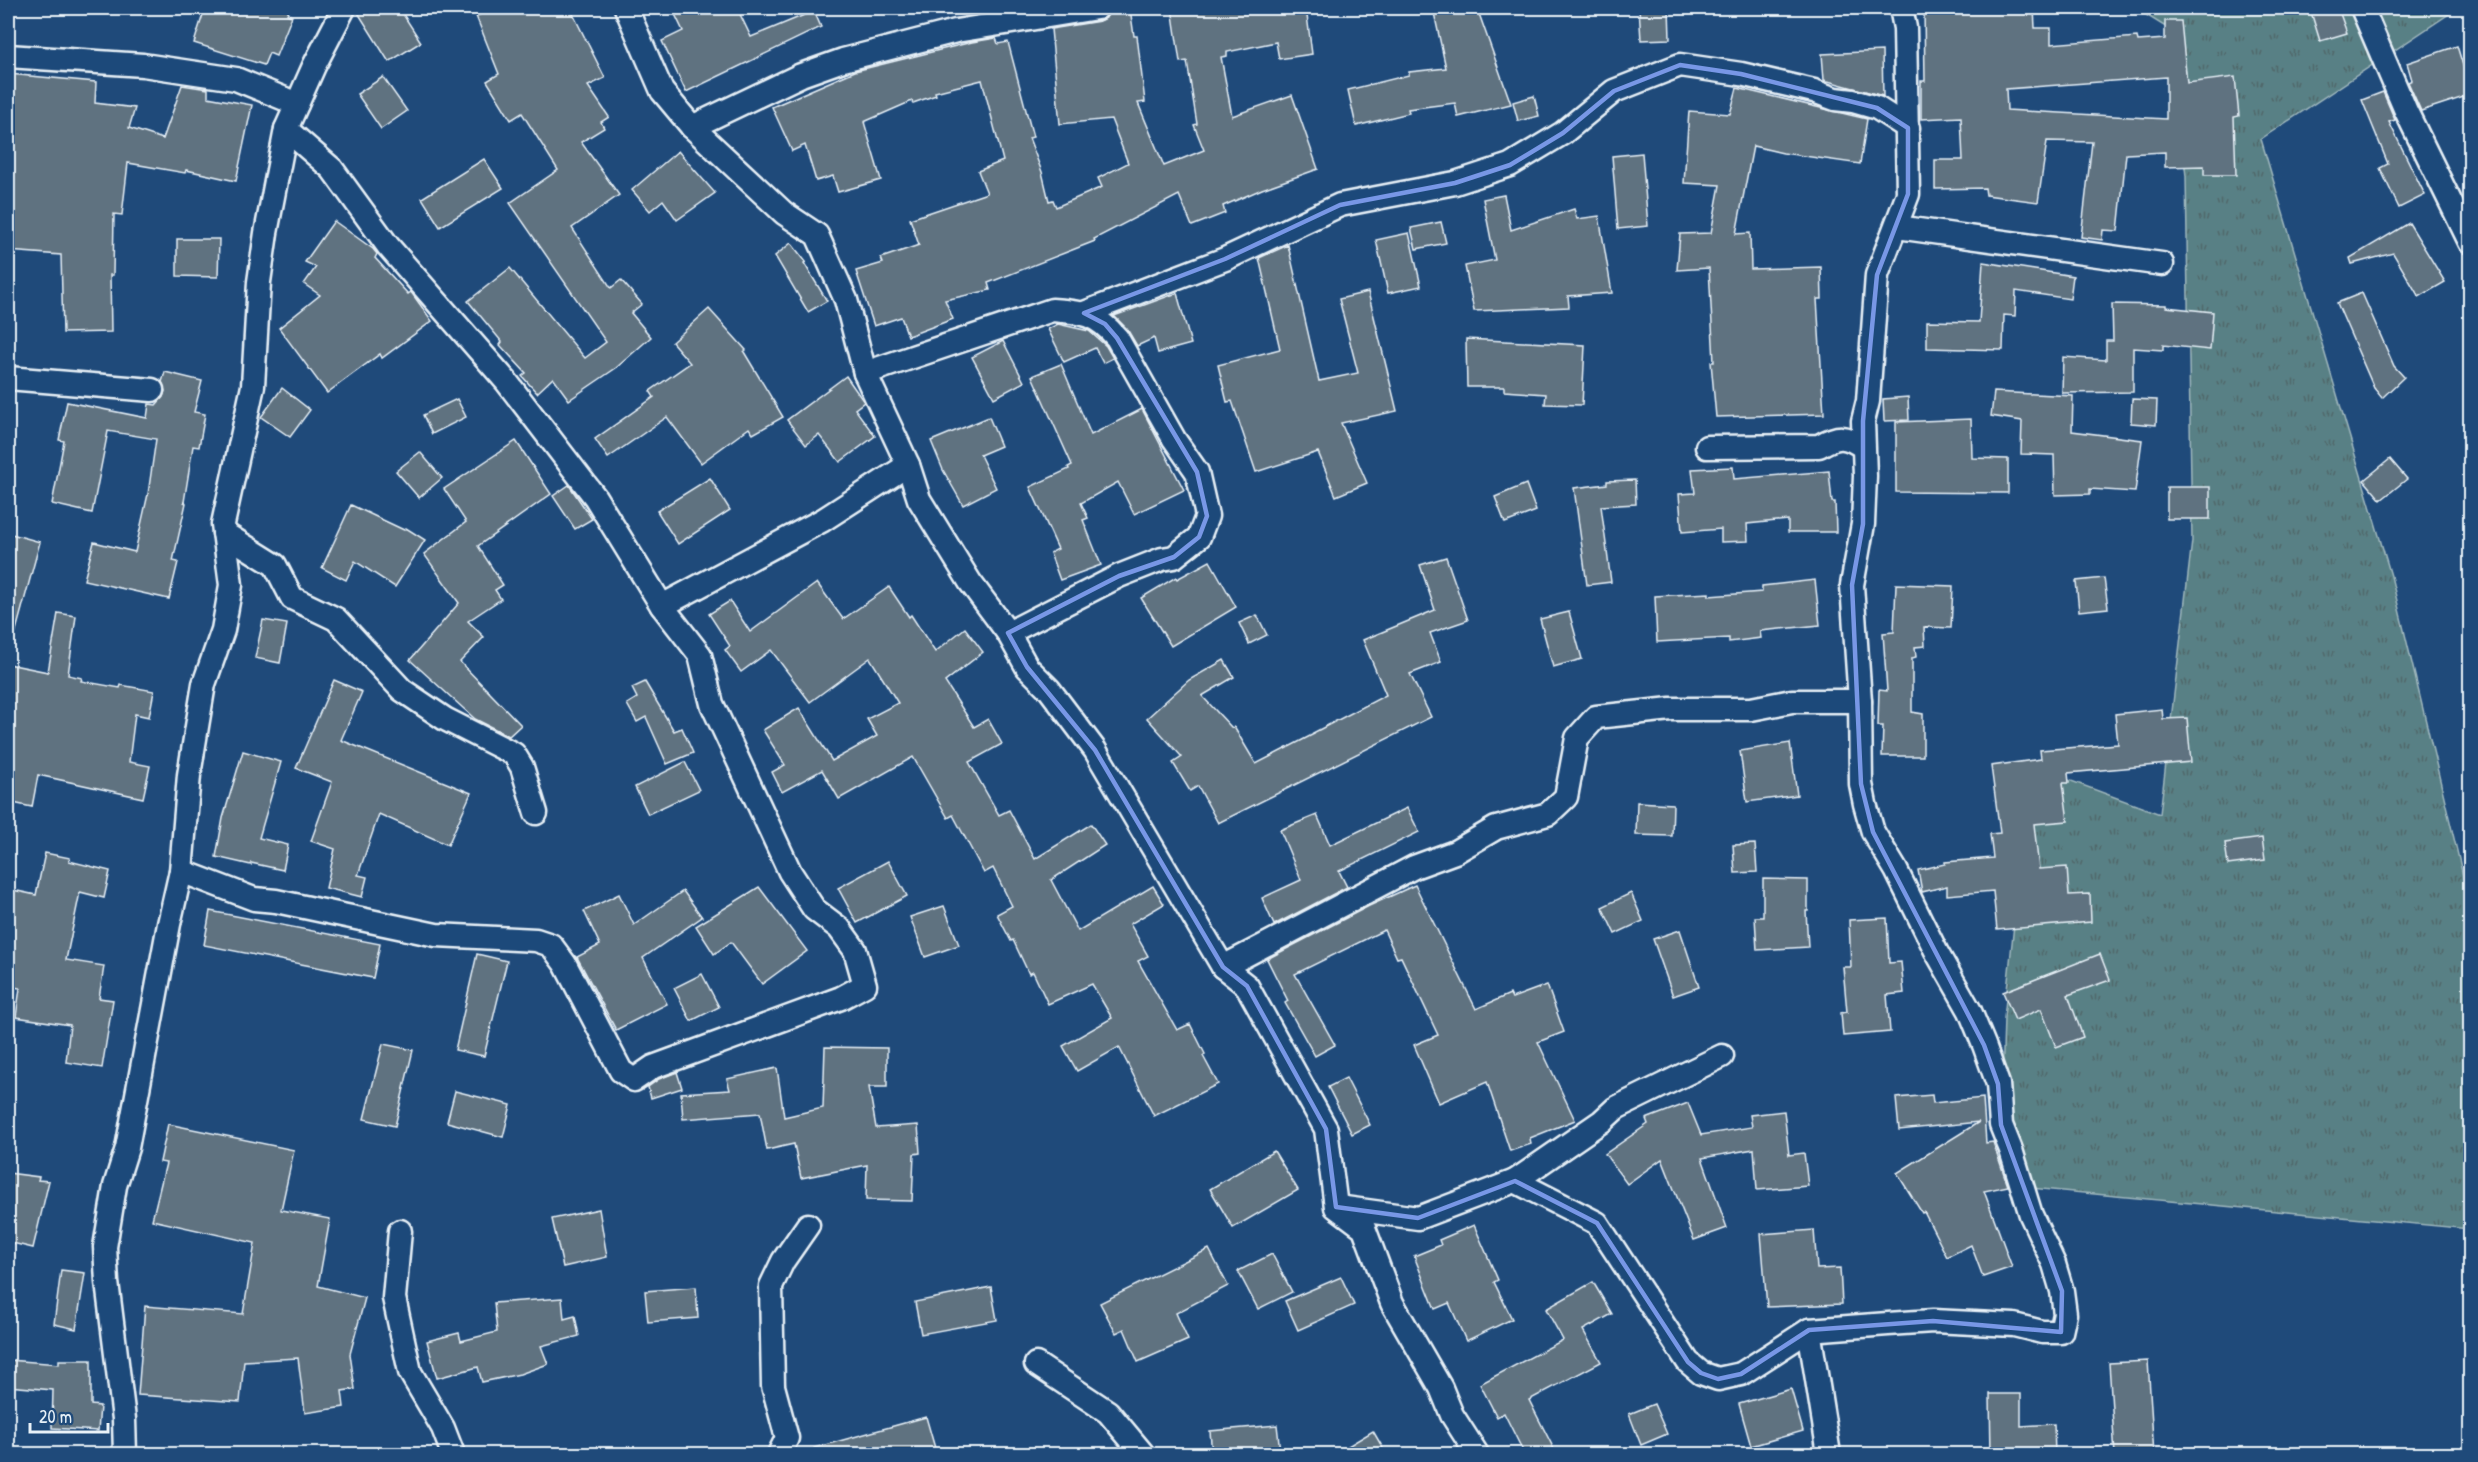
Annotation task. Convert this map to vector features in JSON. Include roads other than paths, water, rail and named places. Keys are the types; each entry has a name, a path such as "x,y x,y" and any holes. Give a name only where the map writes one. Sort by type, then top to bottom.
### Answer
{"street":[{"path":"125,1455 124,1419 106,1282 105,1247 116,1186 127,1148 181,872 189,775 204,684 223,630 231,585 223,524 253,386 266,233 286,129 344,8"},
{"path":"626,8 663,91 692,127 784,213 817,235 846,300 865,373 908,465 919,499 970,582 1008,633 1027,667 1049,689 1095,750 1223,967 1247,986 1326,1129 1336,1207 1364,1228 1392,1303 1441,1388 1452,1415 1477,1455"},
{"path":"692,127 801,75 843,60 956,31 1097,8"},
{"path":"1515,1181 1597,1223 1688,1362 1701,1373 1718,1378 1741,1374 1809,1330 1933,1321 2014,1325 2042,1332 2061,1332 2065,1314 2062,1291 2054,1264 2031,1215 2001,1125 1998,1084 1984,1045 1970,1011 1937,953 1896,870 1873,832 1861,784 1860,701 1852,585 1863,524 1865,477 1863,421 1868,401 1877,275 1908,194 1905,28 1901,8"},
{"path":"2362,8 2406,111 2470,242"},
{"path":"8,56 143,65 236,80 297,104"},
{"path":"1084,313 1225,259 1340,205 1455,183 1510,165 1563,133 1614,91 1680,65 1741,74 1814,91 1835,99 1853,101 1877,108 1908,128"},
{"path":"181,872 254,899 287,903 436,935 536,940 551,945 565,964 621,1071 634,1080 653,1067 841,998 865,985 855,950 839,928 814,909 790,872 712,704 700,655 662,606 595,496 506,381 395,255 332,169 286,129"},
{"path":"1897,227 2162,264"},
{"path":"865,373 1052,310 1084,313 1105,324 1117,338 1184,455 1197,472 1207,516 1199,537 1174,557 1162,559 1119,576 1008,633"},
{"path":"8,378 152,390"},
{"path":"1707,447 1819,446 1833,438 1849,438 1863,447"},
{"path":"662,606 823,520 908,465"},
{"path":"224,533 275,566 292,598 336,619 402,690 445,719 514,754 522,767 536,813"},
{"path":"1223,967 1414,867 1455,852 1496,828 1548,814 1566,797 1577,738 1596,717 1671,709 1751,710 1792,701 1860,701"},
{"path":"1336,1207 1418,1218 1515,1181 1602,1121 1616,1108 1722,1056"},
{"path":"779,1455 787,1438 773,1386 771,1286 783,1261 808,1225"},
{"path":"400,1231 394,1298 410,1372 443,1428 453,1455"},
{"path":"1809,1330 1828,1455"},
{"path":"1036,1365 1108,1412 1143,1455"}]}
